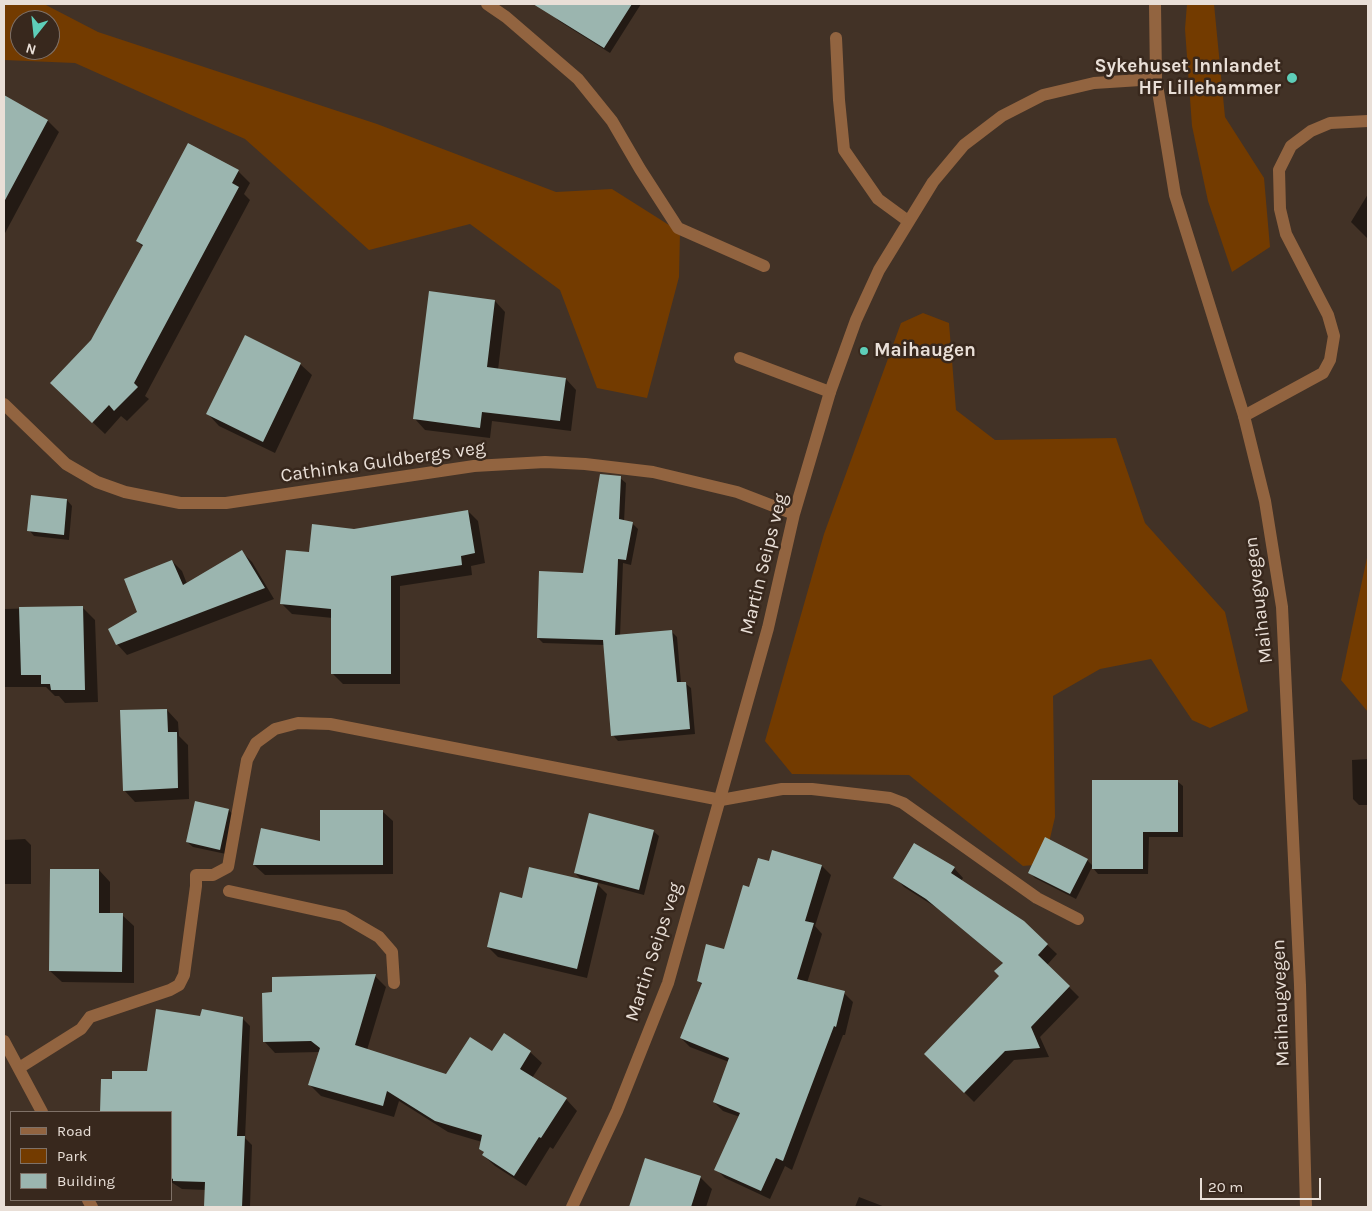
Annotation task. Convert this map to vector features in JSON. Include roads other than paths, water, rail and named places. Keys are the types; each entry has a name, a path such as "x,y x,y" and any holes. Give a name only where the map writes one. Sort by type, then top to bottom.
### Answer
{"street":[{"path":"487,4 506,17 578,79 612,121 678,228 764,266"},
{"name":"Maihaugvegen","path":"1155,4 1156,78 1175,195 1244,416 1265,501 1282,607 1300,976 1306,1207"},
{"path":"836,38 844,150 878,199 908,221"},
{"name":"Martin Seips veg","path":"572,1207 617,1111 668,983 721,800 768,628 794,514 830,392 856,320 879,270 932,182 964,145 1002,116 1044,95 1094,83 1156,78"},
{"path":"1244,416 1323,373 1330,360 1334,336 1328,315 1286,234 1280,209 1280,170 1291,146 1311,131 1330,123 1368,121"},
{"path":"740,358 830,392"},
{"name":"Cathinka Guldbergs veg","path":"4,404 66,464 97,482 124,492 180,503 226,503 474,466 545,462 584,464 653,472 737,492 794,514"},
{"path":"19,1068 82,1029 90,1017 170,990 179,985 184,975 196,875 213,875 228,867 247,760 256,743 275,729 298,723 330,724 721,800 782,789 890,798 903,803 1037,898 1078,919"},
{"path":"229,891 343,916 379,937 392,952 394,982"},
{"path":"4,1041 41,1111"}],"place":[{"name":"Sykehuset Innlandet HF Lillehammer","path":"1292,78"},
{"name":"Maihaugen","path":"864,351"}]}
